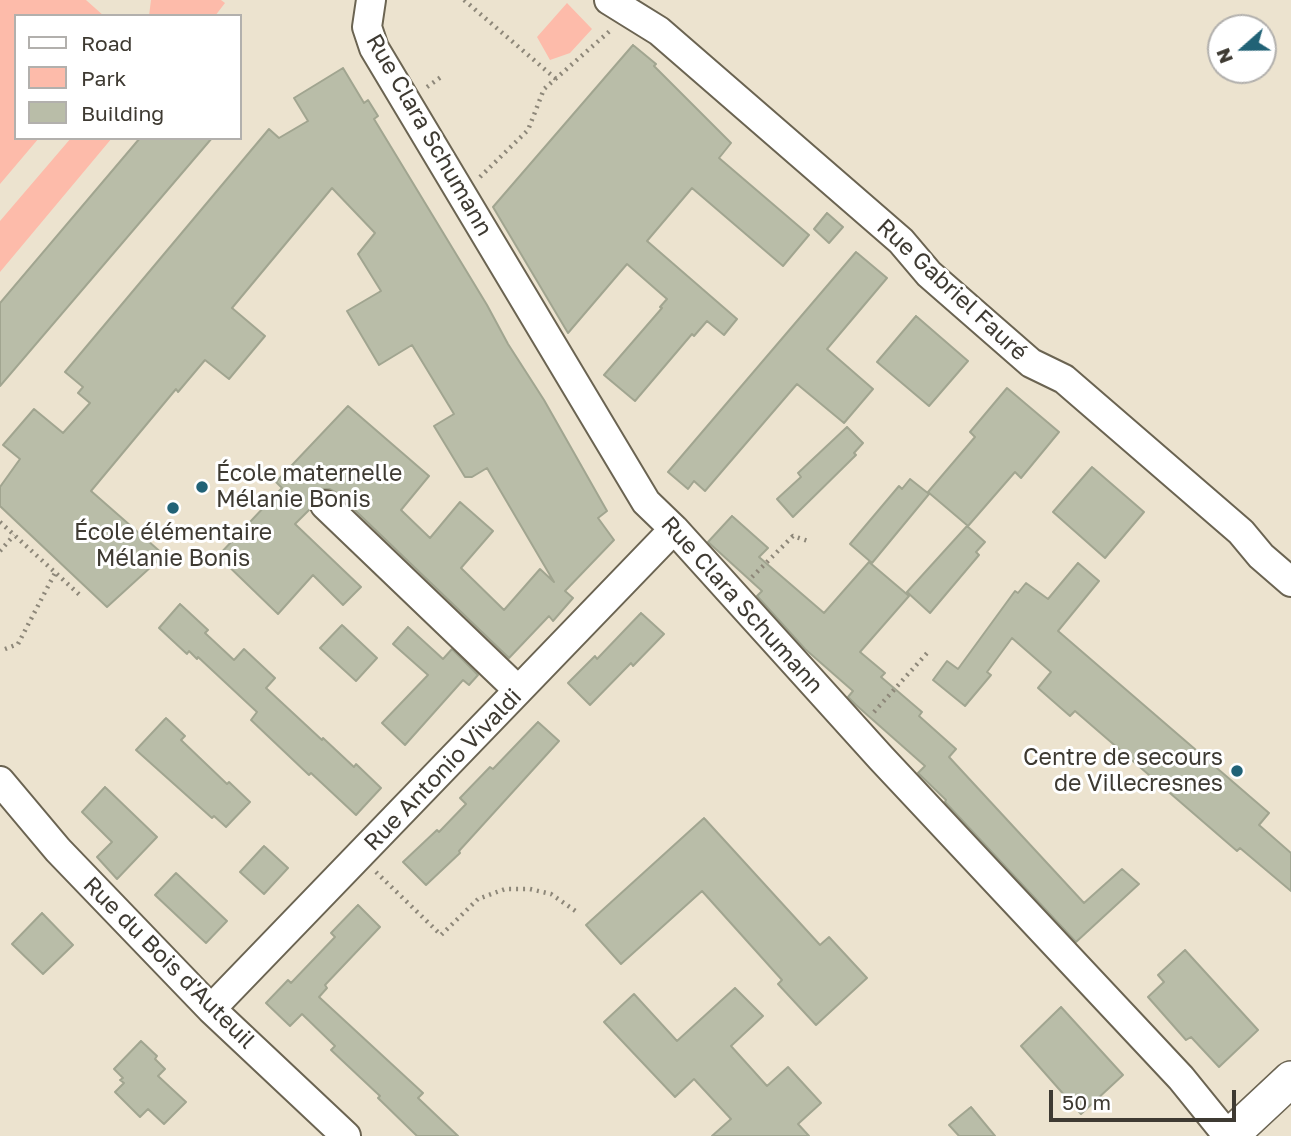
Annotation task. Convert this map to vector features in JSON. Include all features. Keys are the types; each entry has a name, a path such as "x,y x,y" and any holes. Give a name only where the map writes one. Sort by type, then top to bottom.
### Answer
{"street":[{"name":"Rue Clara Schumann","path":"371,0 367,27 373,48 646,502 674,529 857,731 1181,1078 1229,1136"},
{"name":"Rue Gabriel Fauré","path":"619,7 659,31 901,241 929,274 1031,363 1064,379 1074,387 1241,532 1261,556 1291,582"},
{"path":"325,505 518,690"},
{"name":"Rue Antonio Vivaldi","path":"211,1009 674,529"},
{"name":"Rue du Bois d'Auteuil","path":"0,781 58,850 211,1009 346,1136"},
{"path":"1229,1136 1290,1081"}],"path":[{"path":"464,0 556,79"},
{"path":"460,192 477,180 528,130 544,89 556,79 619,7"},
{"path":"0,522 82,597"},
{"path":"0,551 14,535"},
{"path":"734,596 793,536 811,542"},
{"path":"5,649 18,645 55,573"},
{"path":"857,731 928,652"},
{"path":"360,857 441,934 478,899 505,889 530,889 551,894 577,912"}],"green space":[{"path":"0,0 86,0 102,14 14,14 14,140 37,140 0,184"},
{"path":"151,0 221,0 225,3 217,14 149,14"},
{"path":"567,3 592,29 570,53 550,60 537,37"},
{"path":"69,140 110,140 0,272 0,221"}],"building":[{"path":"633,45 656,64 654,66 731,143 719,158 809,235 783,266 692,188 647,241 737,319 724,335 707,321 694,336 692,334 635,401 604,375 667,299 627,264 568,333 493,207"},
{"path":"343,68 364,103 368,100 378,116 374,119 544,400 607,511 598,518 614,540 565,591 573,598 553,621 549,616 509,658 330,489 321,489 314,493 309,500 309,510 295,524 361,587 343,605 313,575 278,614 218,556 282,488 276,482 348,406 429,476 401,510 430,538 460,502 493,531 461,568 504,610 540,569 554,582 487,468 472,477 465,477 434,426 454,414 412,345 379,365 347,311 381,291 358,254 375,233 332,188 232,308 265,336 229,379 205,360 178,392 176,389 91,491 164,555 107,607 0,506 0,487 20,459 3,445 34,409 63,433 90,403 78,393 83,387 65,372 269,129 279,138 308,121 294,98"},
{"path":"138,140 210,140 0,386 0,303"},
{"path":"827,213 843,227 829,243 814,229"},
{"path":"856,252 887,278 827,349 873,389 844,423 797,384 705,491 694,481 688,489 668,472"},
{"path":"916,316 968,361 929,406 877,362"},
{"path":"1007,388 1059,432 1021,478 1015,472 968,526 928,492 975,437 970,432"},
{"path":"847,427 863,443 854,453 856,455 793,517 777,499 801,477 798,473"},
{"path":"1092,467 1144,512 1105,558 1053,512"},
{"path":"910,479 929,494 872,563 850,544 899,486 902,489"},
{"path":"732,516 768,548 759,557 824,613 869,562 909,596 860,652 885,673 881,677 922,712 919,716 956,749 949,757 1084,903 1122,869 1139,884 1076,942 918,773 925,766 848,697 853,691 805,649 757,596 762,591 708,542"},
{"path":"967,526 985,542 976,552 979,555 930,613 907,592"},
{"path":"1078,563 1099,581 1058,631 1269,813 1259,825 1291,853 1291,891 1240,848 1237,851 1075,711 1070,716 1038,688 1051,672 1012,638 987,672 991,675 965,706 933,680 947,661 958,669 1015,591 1018,593 1026,583 1048,599"},
{"path":"180,604 208,630 205,633 234,660 244,649 275,678 266,688 322,740 323,738 354,767 356,764 381,788 356,815 251,720 257,712 198,657 197,659 189,651 187,654 159,628"},
{"path":"641,613 664,634 590,705 568,683 595,656 597,659"},
{"path":"342,625 377,658 356,681 320,648"},
{"path":"408,627 443,659 452,649 478,675 469,685 463,680 405,745 382,723 428,675 393,644"},
{"path":"166,718 185,736 181,740 250,802 226,827 214,816 212,818 136,750"},
{"path":"538,722 559,741 460,853 426,885 403,862 437,830 439,832 466,804 460,798 490,767 493,769"},
{"path":"105,787 157,837 117,879 97,857 112,842 82,812"},
{"path":"704,818 820,945 829,937 867,978 816,1025 778,984 782,980 702,891 621,964 586,925"},
{"path":"264,846 288,868 264,894 240,872"},
{"path":"176,873 227,921 206,943 155,895"},
{"path":"358,905 380,927 325,985 327,988 319,997 423,1093 418,1098 458,1136 417,1136 378,1098 380,1096 331,1050 335,1046 302,1014 290,1026 266,1003 288,980 291,983 335,937 331,933"},
{"path":"42,913 73,945 43,974 12,944"},
{"path":"1185,950 1258,1030 1219,1067 1191,1037 1186,1040 1148,997 1164,982 1158,975"},
{"path":"735,988 763,1016 731,1046 767,1086 788,1067 821,1103 798,1124 809,1136 712,1136 731,1119 694,1079 675,1097 604,1022 634,994 677,1041"},
{"path":"1061,1007 1123,1075 1081,1114 1021,1046"},
{"path":"141,1041 157,1056 155,1059 165,1069 158,1076 186,1102 164,1124 148,1109 140,1117 115,1092 124,1083 114,1069"},
{"path":"971,1107 995,1136 959,1136 949,1125"}],"place":[{"name":"École maternelle Mélanie Bonis","path":"202,487"},
{"name":"École élémentaire Mélanie Bonis","path":"173,508"},
{"name":"Centre de secours de Villecresnes","path":"1237,771"}]}
